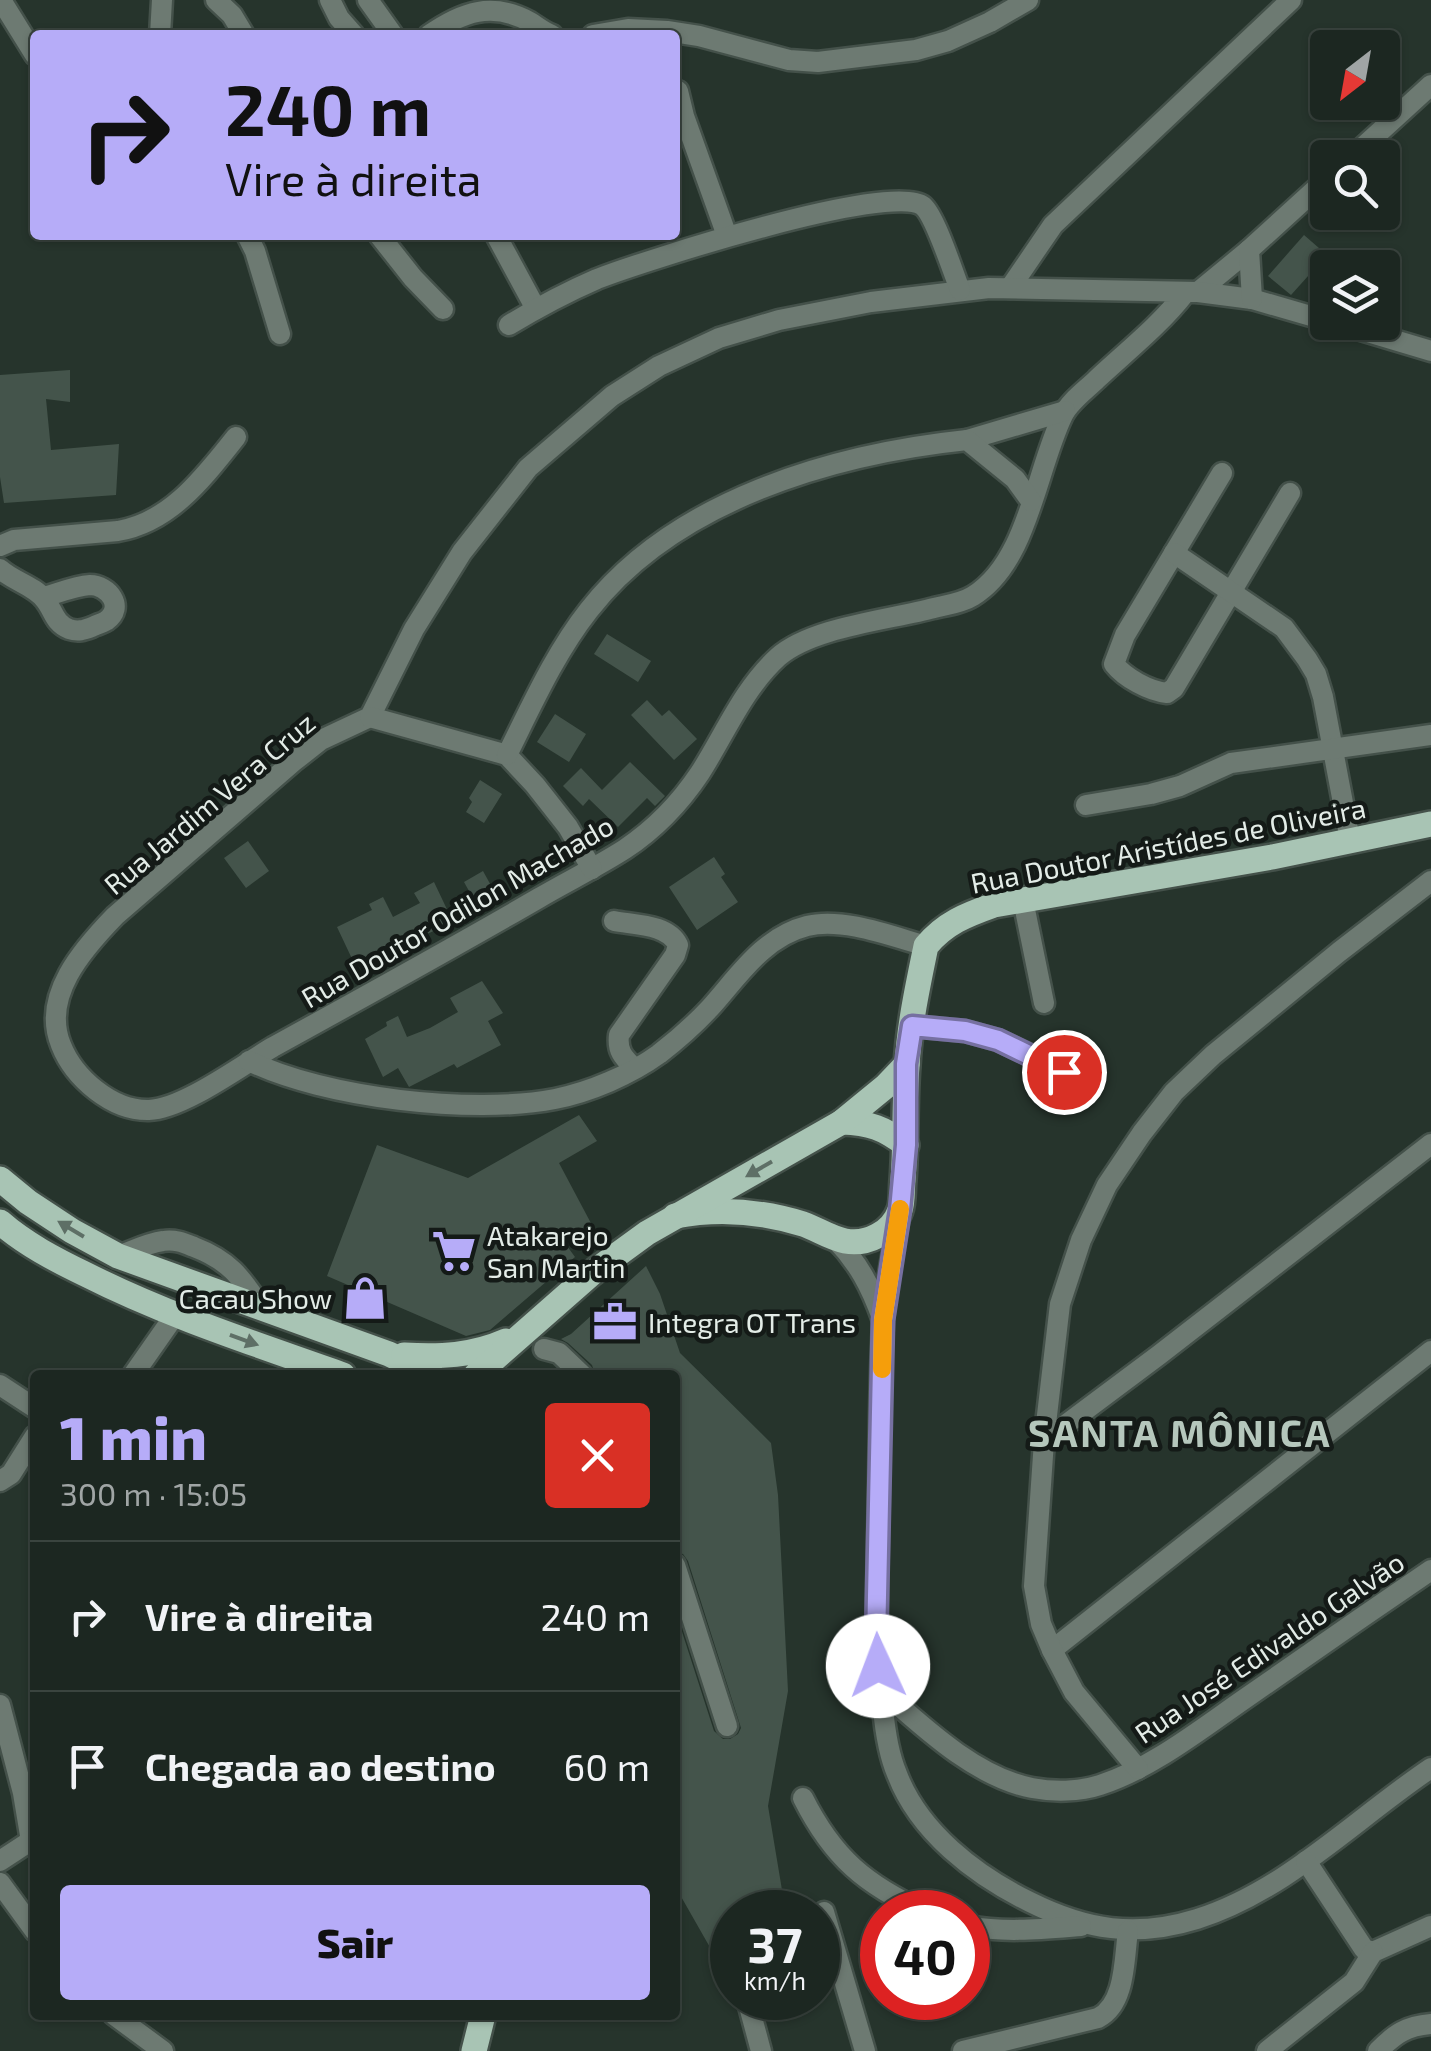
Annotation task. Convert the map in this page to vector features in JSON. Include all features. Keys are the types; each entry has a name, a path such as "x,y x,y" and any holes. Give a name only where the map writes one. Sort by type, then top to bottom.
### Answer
{"main road":[{"name":"Rua Doutor Aristídes de Oliveira","path":"926,946 957,918 994,905 1272,857 1431,824"},
{"path":"675,1216 704,1211 760,1214 799,1223 849,1242 878,1237 900,1210 906,1145 906,1064 926,946"},
{"path":"508,1370 509,1361 534,1341 618,1253 675,1216 842,1122 906,1064"},
{"path":"842,1122 867,1123 906,1145"},
{"path":"0,1179 72,1231 118,1256 389,1354 422,1370"},
{"path":"0,1222 54,1258 175,1315 329,1370"},
{"path":"389,1354 438,1357 534,1341"},
{"path":"485,1370 534,1341"},
{"path":"474,2051 482,2020"}],"street":[{"path":"0,0 30,47"},
{"path":"160,30 162,0"},
{"path":"216,0 235,30"},
{"path":"330,0 350,30"},
{"path":"368,0 390,30"},
{"path":"680,33 789,60 818,62 916,50 948,41 1028,0"},
{"path":"1010,288 1054,225 1291,0"},
{"path":"436,30 453,18 485,10 528,21 543,30"},
{"path":"622,30 648,30"},
{"path":"1371,140 1431,86"},
{"path":"680,100 727,236"},
{"name":"Rua Doutor Odilon Machado","path":"66,1058 104,1096 125,1106 165,1108 627,848 678,801 761,673 784,652 837,630 969,598 991,583 1020,538 1065,410 1192,292 1249,250 1310,194"},
{"path":"508,325 593,281 727,236 836,209 913,202 924,207 930,218 960,290"},
{"path":"250,240 280,334"},
{"path":"382,240 443,309"},
{"path":"499,240 536,309"},
{"path":"1249,250 1252,299"},
{"path":"592,868 568,827 507,756 370,717 414,629 462,552 528,468 612,396 659,366 719,338 871,302 960,290 1192,292 1252,299 1310,316"},
{"path":"1395,340 1431,350"},
{"path":"507,756 560,655 589,610 636,561 688,523 742,495 802,474 906,448 967,440 1065,410"},
{"path":"0,546 14,540 118,531 148,522 187,494 236,437"},
{"path":"967,440 1014,479 1031,501"},
{"path":"1222,473 1118,650 1114,664 1158,692 1172,691 1290,493"},
{"path":"1174,553 1284,628 1307,658 1323,697 1350,840"},
{"path":"0,569 44,598"},
{"name":"Rua Jardim Vera Cruz","path":"66,1058 57,1035 56,1011 62,988 90,942 293,762 321,740 370,717"},
{"path":"1086,805 1180,786 1232,764 1431,735"},
{"path":"1138,1769 1074,1692 1041,1624 1034,1586 1044,1442 1060,1304 1080,1240 1107,1184 1174,1092 1213,1055 1431,881"},
{"path":"1024,900 1044,1003"},
{"path":"614,921 664,931 674,936 678,945 676,955 619,1034 617,1047 634,1068"},
{"path":"249,1061 292,1078 392,1099 459,1104 521,1104 557,1099 584,1092 658,1054 706,1012 756,955 786,934 807,926 840,925 926,946"},
{"path":"912,1026 965,1031 998,1040 1064,1072"},
{"path":"1044,1442 1431,1144"},
{"path":"900,1210 883,1320 876,1642 880,1689 897,1776 922,1818 957,1856 1001,1888 1045,1910 1088,1925 1128,1931 1167,1926 1226,1908 1260,1890 1306,1861 1431,1768"},
{"path":"835,1239 868,1281 883,1320"},
{"path":"118,1256 166,1240 182,1242 226,1262 264,1310"},
{"path":"137,1370 175,1315"},
{"path":"534,1341 558,1352 577,1370"},
{"path":"1052,1650 1431,1351"},
{"path":"0,1385 30,1405"},
{"path":"0,1481 10,1474 30,1444"},
{"name":"Rua José Edivaldo Galvão","path":"880,1689 930,1733 978,1766 1010,1782 1057,1791 1097,1786 1138,1769 1214,1720 1431,1570"},
{"path":"680,1580 727,1726"},
{"path":"0,1704 30,1826"},
{"path":"804,1798 834,1849 884,1890"},
{"path":"0,1861 30,1841"},
{"path":"1306,1861 1364,1949 1374,1952"},
{"path":"0,1882 30,1924"},
{"path":"990,1930 1088,1925"},
{"path":"1267,2051 1354,1982 1374,1952 1431,1926"},
{"path":"963,2051 1108,2014 1118,1992 1128,1931"},
{"path":"840,1966 865,2051"},
{"path":"121,2020 163,2051"},
{"path":"752,2020 761,2051"},
{"path":"1378,2051 1403,2030 1431,2024"}],"building":[{"path":"1304,235 1321,250 1310,250 1310,274 1291,295 1268,276"},
{"path":"70,370 70,402 46,399 51,450 119,444 116,495 4,503 0,477 0,375"},
{"path":"607,634 651,661 638,682 594,654"},
{"path":"647,700 662,716 669,710 697,739 674,760 631,715"},
{"path":"555,714 586,734 569,762 537,742"},
{"path":"630,762 665,796 655,806 647,798 618,827 589,799 583,806 563,786 581,768 602,790"},
{"path":"480,780 502,794 484,823 466,812"},
{"path":"248,841 269,871 246,888 224,858"},
{"path":"714,857 725,874 721,877 738,902 697,930 669,887"},
{"path":"483,871 499,900 480,911 464,882"},
{"path":"434,882 453,922 427,934 429,938 413,947 410,942 387,953 384,949 354,963 337,927 372,910 369,904 383,897 393,917 420,903 414,893"},
{"path":"482,981 503,1013 488,1021 501,1045 409,1087 398,1068 383,1077 365,1039 398,1016 407,1037 430,1028 458,1012 450,998"},
{"path":"579,1115 597,1141 559,1163 593,1227 567,1246 575,1257 490,1330 466,1336 327,1276 377,1145 468,1178"},
{"path":"646,1266 680,1353 771,1443 778,1495 788,1691 768,1806 782,1890 710,1890 710,1947 680,1895 680,1626 714,1731 723,1739 730,1739 741,1728 688,1561 680,1553 680,1370 594,1370 561,1339"}],"slow traffic":[{"path":"882,1369 883,1320 900,1209"}],"place":[{"name":"Atakarejo San Martin","path":"454,1251"},
{"name":"Cacau Show","path":"365,1298"},
{"name":"Integra OT Trans","path":"615,1322"}],"district":[{"name":"SANTA MÔNICA","path":"1180,1432"}],"route":[{"path":"878,1666 883,1320 900,1210 906,1145 906,1064 912,1026 965,1031 998,1040 1064,1072"}]}
